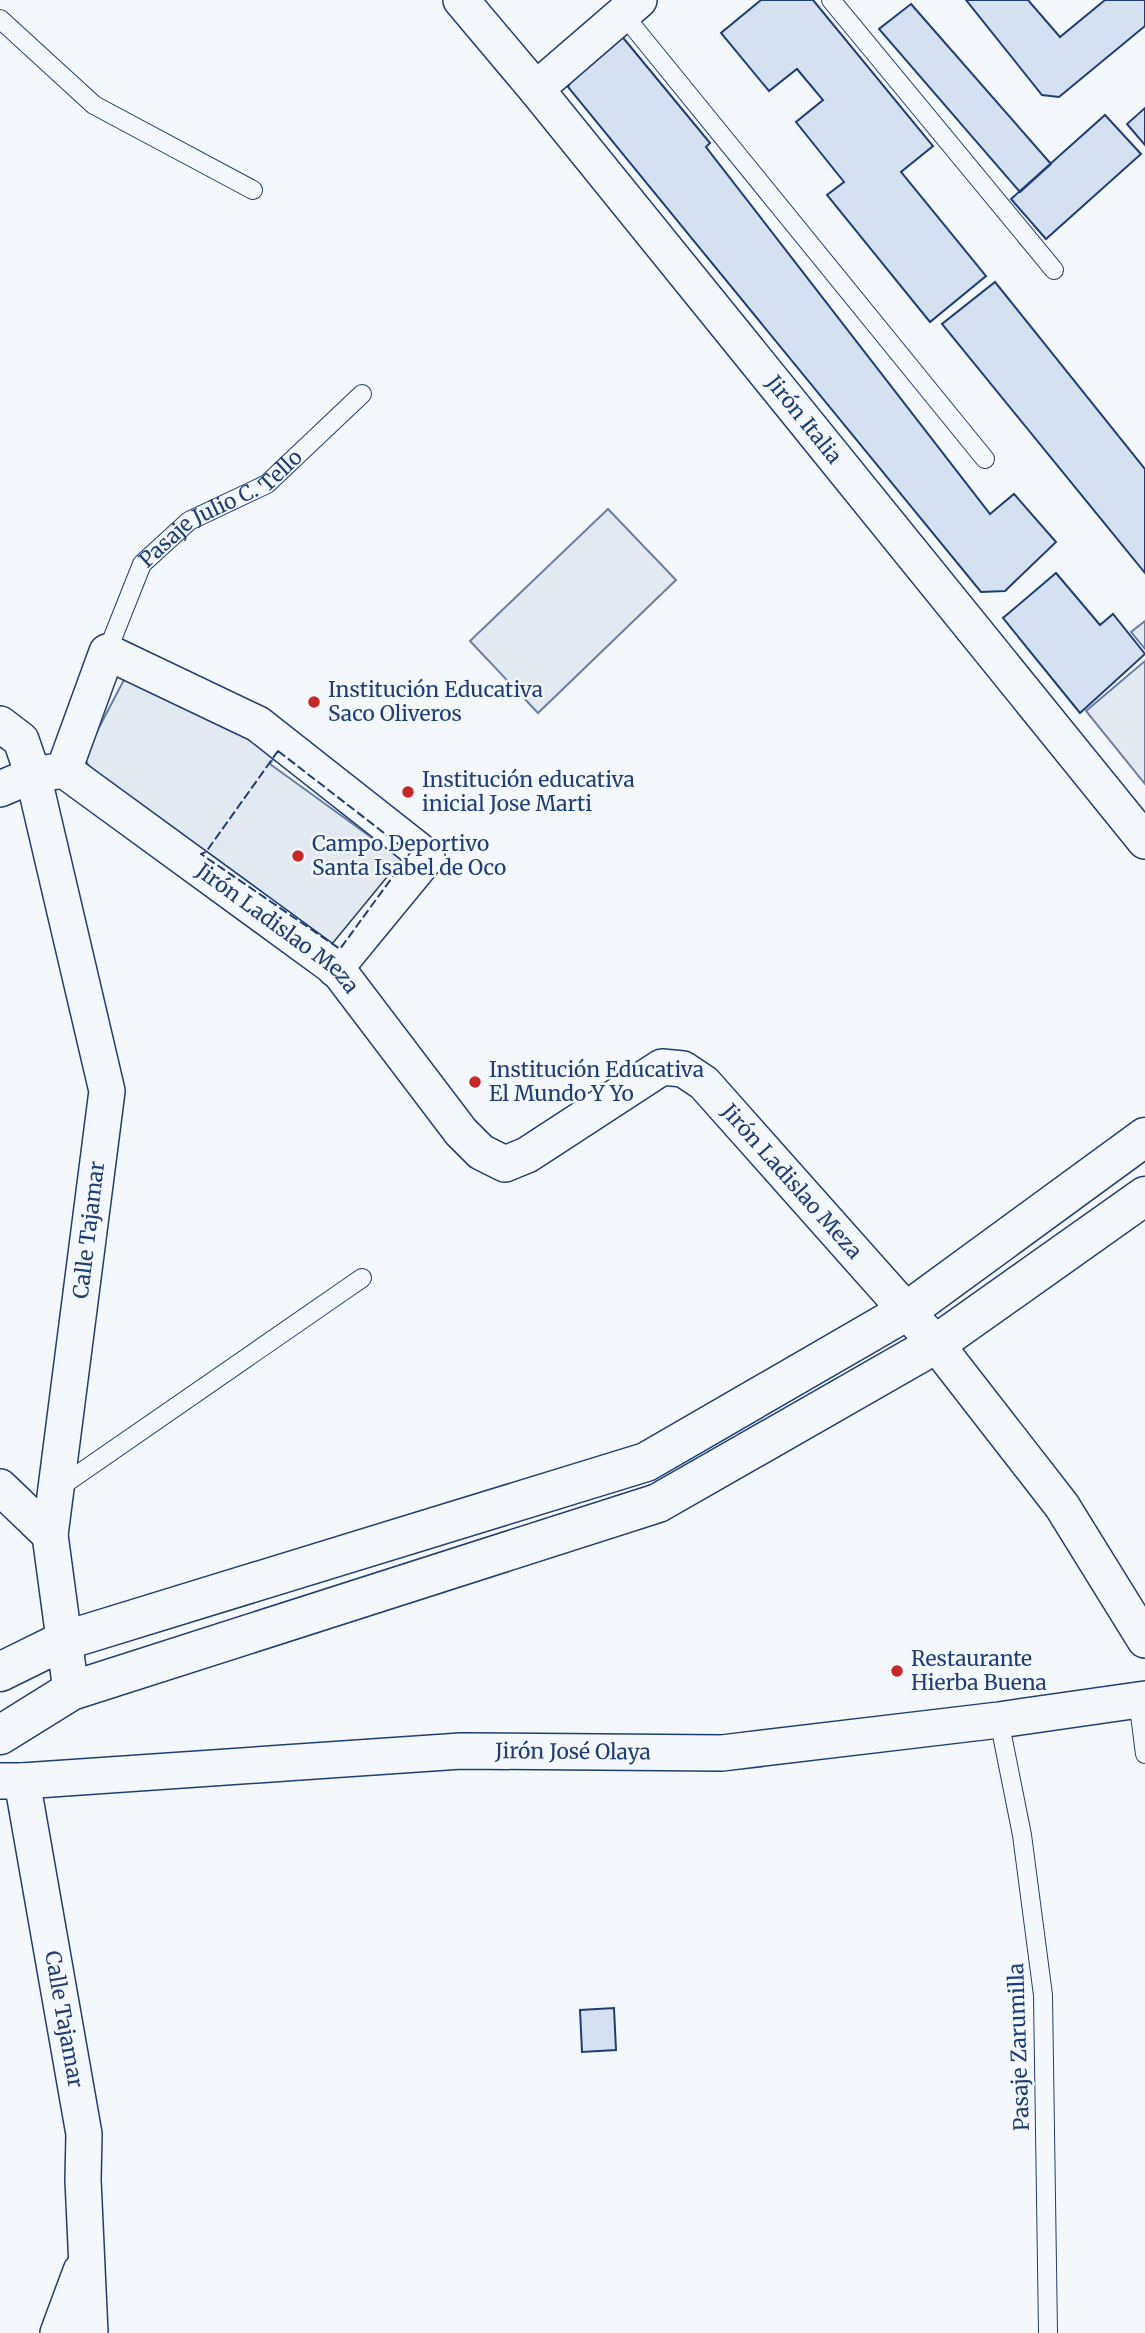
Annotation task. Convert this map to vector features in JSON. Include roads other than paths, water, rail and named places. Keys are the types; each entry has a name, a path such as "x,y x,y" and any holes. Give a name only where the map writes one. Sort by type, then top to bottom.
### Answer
{"main road":[{"path":"0,1672 64,1642 646,1462 907,1311 1145,1138"},
{"path":"0,1735 71,1690 658,1503 936,1344 1145,1196"},
{"path":"529,1497 546,1539"}],"street":[{"name":"Jirón Italia","path":"461,0 1145,841"},
{"path":"536,89 631,7"},
{"path":"107,652 258,724 426,857 335,969"},
{"name":"Pasaje Julio C. Tello","path":"49,773 107,652"},
{"path":"0,724 20,740 49,773 0,789"},
{"name":"Jirón Ladislao Meza","path":"49,773 335,969 461,1132 481,1152 505,1164 527,1155 662,1067 683,1069 704,1083 936,1344 1062,1506 1145,1640"},
{"name":"Calle Tajamar","path":"49,773 107,1091 50,1535 71,1690"},
{"path":"0,1486 50,1535"},
{"name":"Jirón José Olaya","path":"11,1781 461,1751 722,1753 999,1720 1141,1699"},
{"name":"Calle Tajamar","path":"11,1781 84,2134 83,2180 90,2333"},
{"path":"58,2333 86,2258"}],"lane":[{"path":"831,0 1054,270"},
{"path":"631,7 985,459"},
{"path":"0,19 94,105 253,190"},
{"name":"Pasaje Julio C. Tello","path":"107,652 142,564 190,521 267,484 362,394"},
{"path":"56,1490 362,1278"},
{"path":"1141,1699 1145,1754"},
{"name":"Pasaje Zarumilla","path":"999,1720 1022,1835 1043,1995 1048,2333"}],"place":[{"name":"Institución Educativa Saco Oliveros","path":"314,702"},
{"name":"Institución educativa inicial Jose Marti","path":"408,792"},
{"name":"Campo Deportivo Santa Isabel de Oco","path":"298,856"},
{"name":"Institución Educativa El Mundo Y Yo","path":"475,1082"},
{"name":"Restaurante Hierba Buena","path":"897,1671"}]}
